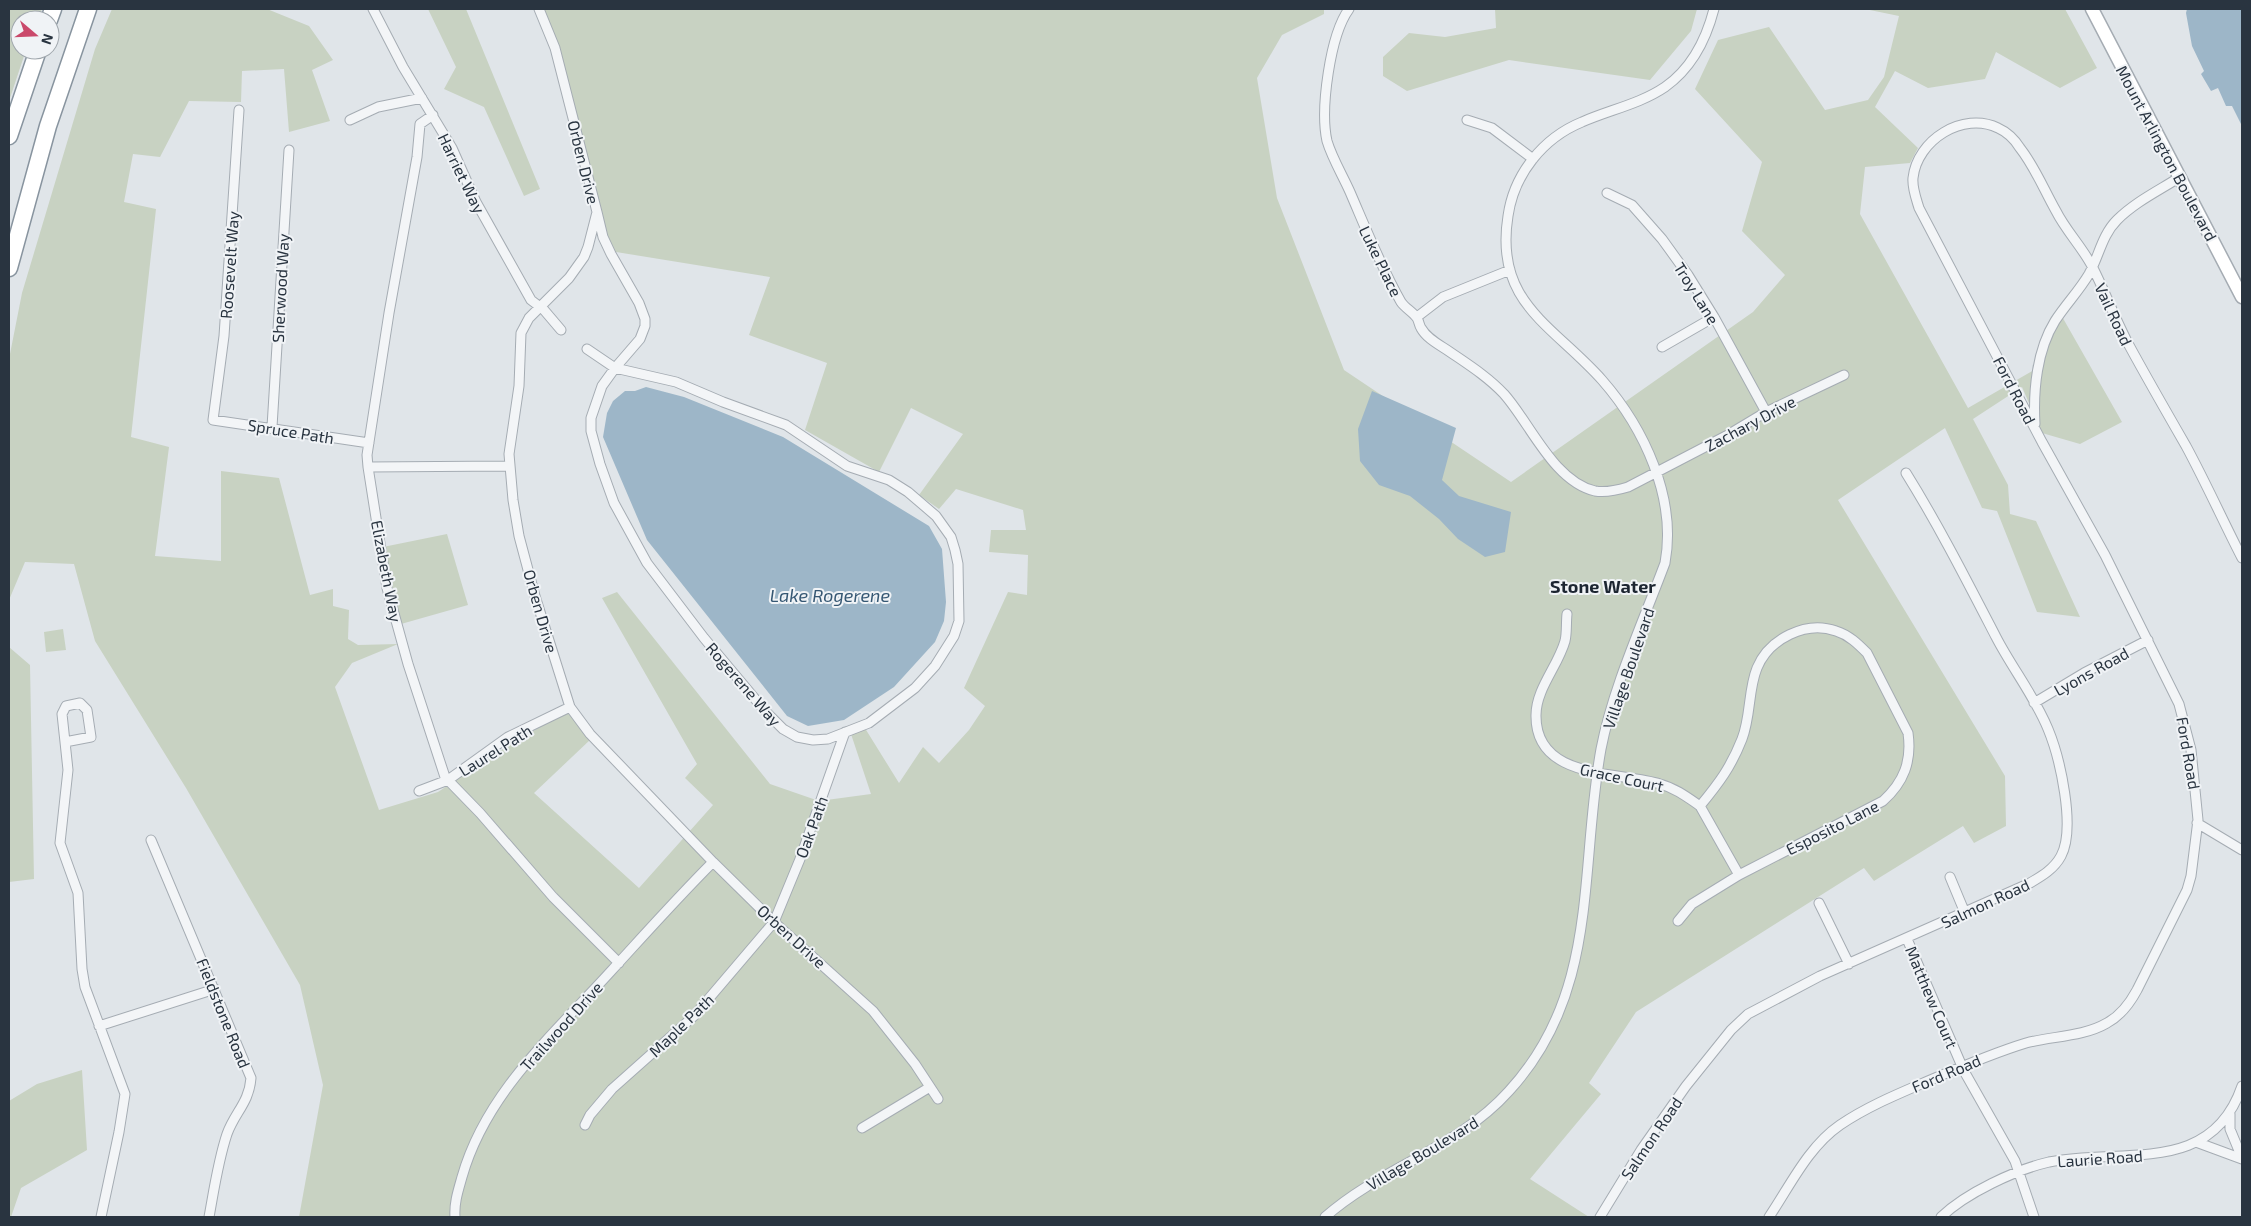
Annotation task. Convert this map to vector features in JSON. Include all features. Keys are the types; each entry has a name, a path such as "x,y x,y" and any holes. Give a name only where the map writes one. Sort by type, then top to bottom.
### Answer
{"highway":[{"path":"9,268 48,126 88,9"},
{"path":"9,136 35,60"}],"main road":[{"name":"Mount Arlington Boulevard","path":"2092,9 2242,297"}],"street":[{"name":"Harriet Way","path":"372,9 452,148 476,202 531,300 562,330"},
{"name":"Orben Drive","path":"539,9 555,48 597,212 584,257 569,278 528,318 522,333 518,386 508,466 519,536 541,616 570,707 590,734 713,862 774,922 873,1011 910,1057 938,1099"},
{"name":"Luke Place","path":"1349,9 1337,35 1325,96 1324,118 1327,141 1390,282 1403,304 1416,317 1420,328 1430,338 1481,373 1504,394 1555,463 1570,479 1586,488 1602,492 1628,487 1657,472"},
{"name":"Village Boulevard","path":"1325,1217 1383,1175 1436,1149 1486,1114 1528,1070 1543,1048 1567,995 1575,966 1586,894 1598,773 1605,729 1666,556 1669,542 1668,520 1657,472 1627,412 1601,380 1536,316 1523,300 1510,270 1506,237 1509,208 1517,185 1534,159 1546,146 1571,127 1651,95 1674,80 1687,66 1704,40 1714,9"},
{"path":"350,120 378,107 422,98"},
{"name":"Roosevelt Way","path":"213,420 224,336 239,110"},
{"name":"Elizabeth Way","path":"433,115 420,124 417,158 389,313 370,443 368,467 387,588 408,664 445,777 553,897 619,963"},
{"path":"1467,120 1492,128 1534,159"},
{"name":"Vail Road","path":"1946,132 1975,123 2000,128 2021,148 2056,213 2092,266 2130,348 2186,446 2242,558"},
{"name":"Ford Road","path":"1769,1217 1807,1158 1828,1134 1875,1104 1996,1052 2029,1042 2107,1024 2129,1004 2186,890 2191,876 2197,823 2197,805 2187,731 2179,704 2105,555 2035,428 1926,222 1914,193 1913,178 1917,162 1926,146 1946,132"},
{"name":"Sherwood Way","path":"272,427 289,150"},
{"path":"2035,428 2033,401 2045,343 2054,323 2077,292 2092,266 2104,238 2115,222 2137,203 2180,177"},
{"name":"Troy Lane","path":"1606,193 1632,205 1648,222 1688,275 1714,317 1766,412"},
{"name":"Rogerene Way","path":"597,212 603,237 639,303 645,319 640,339 615,368 602,386 591,418 591,431 600,464 614,502 647,562 704,638 783,729 797,737 813,740 828,739 869,723 914,688 935,666 954,636 958,620 958,564 951,537 936,516 908,492 889,480 847,466 786,425 723,402 676,382 615,368"},
{"path":"1416,317 1443,296 1510,270"},
{"path":"1662,347 1714,317"},
{"path":"588,349 615,368"},
{"name":"Zachary Drive","path":"1657,472 1726,436 1766,412 1844,375"},
{"name":"Spruce Path","path":"213,420 272,427 370,443"},
{"path":"368,467 508,466"},
{"name":"Salmon Road","path":"1600,1217 1641,1150 1686,1086 1731,1030 1748,1014 1781,995 1965,913 2043,875 2053,867 2062,854 2066,835 2067,815 2063,788 2049,730 1997,639 1926,504 1906,473"},
{"name":"Grace Court","path":"1567,614 1565,640 1538,701 1536,721 1541,738 1554,756 1574,767 1658,783 1678,791 1700,806 1739,876"},
{"name":"Esposito Lane","path":"1678,921 1692,904 1739,876 1883,801 1901,782 1909,758 1908,733 1867,653 1858,644 1836,631 1810,628 1797,631 1772,646 1762,656 1756,670 1740,744 1726,774 1700,806"},
{"name":"Lyons Road","path":"2034,703 2084,673 2148,640"},
{"path":"65,742 91,737 88,710 80,703 66,706 62,714 65,742 68,770 60,843 78,893 82,970 85,987 123,1086 125,1100 101,1217"},
{"name":"Laurel Path","path":"419,791 448,780 508,738 570,707"},
{"name":"Oak Path","path":"774,922 800,859 845,732"},
{"path":"2197,823 2242,850"},
{"name":"Fieldstone Road","path":"151,840 251,1078 250,1093 225,1141 209,1217"},
{"name":"Trailwood Drive","path":"455,1217 454,1204 466,1163 482,1124 499,1096 713,862"},
{"path":"1950,877 1965,913"},
{"path":"1819,903 1849,964"},
{"name":"Maple Path","path":"585,1125 590,1115 612,1089 694,1016 774,922"},
{"name":"Matthew Court","path":"1907,939 1962,1066 2015,1161 2034,1217"},
{"path":"100,1026 215,989"},
{"name":"Laurie Road","path":"1941,1217 1958,1203 1975,1193 2019,1173 2047,1163 2075,1158 2135,1157 2163,1153 2196,1142 2212,1133 2230,1114 2242,1086"},
{"path":"862,1128 930,1087"},
{"path":"2230,1114 2230,1129 2242,1158"},
{"path":"2196,1142 2242,1158"}],"green space":[{"path":"9,9 42,9 10,10 10,60 23,60 9,101"},
{"path":"112,9 267,9 309,26 333,60 312,70 330,121 289,132 284,69 242,71 241,102 189,101 160,157 133,154 124,202 156,209 131,437 169,447 155,556 221,561 221,471 279,478 310,595 333,589 333,606 349,610 348,639 358,645 398,644 352,663 335,687 379,810 438,792 512,743 567,712 591,739 534,793 639,888 713,805 685,778 697,764 602,598 617,592 770,784 819,801 871,794 850,731 863,725 899,783 923,747 939,763 969,730 985,706 964,688 1008,592 1027,595 1028,555 989,552 991,530 1026,530 1023,510 956,489 939,509 919,495 963,434 911,408 879,472 805,430 827,363 749,335 770,277 610,251 543,9 1324,9 1324,14 1282,35 1257,78 1277,198 1344,370 1511,482 1753,312 1785,275 1742,231 1762,162 1695,89 1718,40 1769,27 1825,110 1868,100 1884,77 1899,16 1865,9 2065,9 2097,68 2060,88 1996,52 1985,79 1928,88 1895,71 1875,107 1918,148 1910,163 1865,167 1860,214 1968,408 2039,367 2060,313 2122,422 2080,444 2042,433 2022,387 1973,419 2008,485 2010,514 2036,521 2080,617 2037,612 1997,511 1982,508 1945,428 1838,500 2005,776 2006,826 1974,843 1963,826 1874,881 1864,868 1636,1012 1589,1083 1601,1094 1530,1179 1589,1217 299,1217 323,1085 300,985 186,788 95,641 74,564 25,562 9,600 9,359 22,293 95,49"},
{"path":"428,9 466,9 540,189 524,196 484,107 444,89 456,67"},
{"path":"1495,9 1697,9 1691,31 1650,80 1509,60 1407,91 1383,76 1383,57 1409,33 1445,37 1496,28"},
{"path":"447,534 468,605 401,624 383,547"},
{"path":"63,629 66,650 46,652 44,632"},
{"path":"9,647 30,665 34,879 9,882"},
{"path":"82,1070 87,1150 21,1188 11,1217 9,1217 9,1101 37,1084"}],"water":[{"path":"2187,9 2242,9 2242,126 2232,106 2226,106 2218,88 2211,91 2201,74 2204,71 2192,46 2186,13"},
{"name":"Lake Rogerene","path":"646,387 684,397 783,437 929,526 942,549 946,602 944,621 935,642 894,687 844,720 808,726 787,716 647,540 603,437 607,413 613,401 625,391 635,391"},
{"path":"1372,391 1456,428 1442,480 1459,496 1511,512 1505,552 1485,557 1458,539 1439,519 1410,496 1379,485 1360,461 1358,429"}],"district":[{"name":"Stone Water","path":"1603,586"}]}
